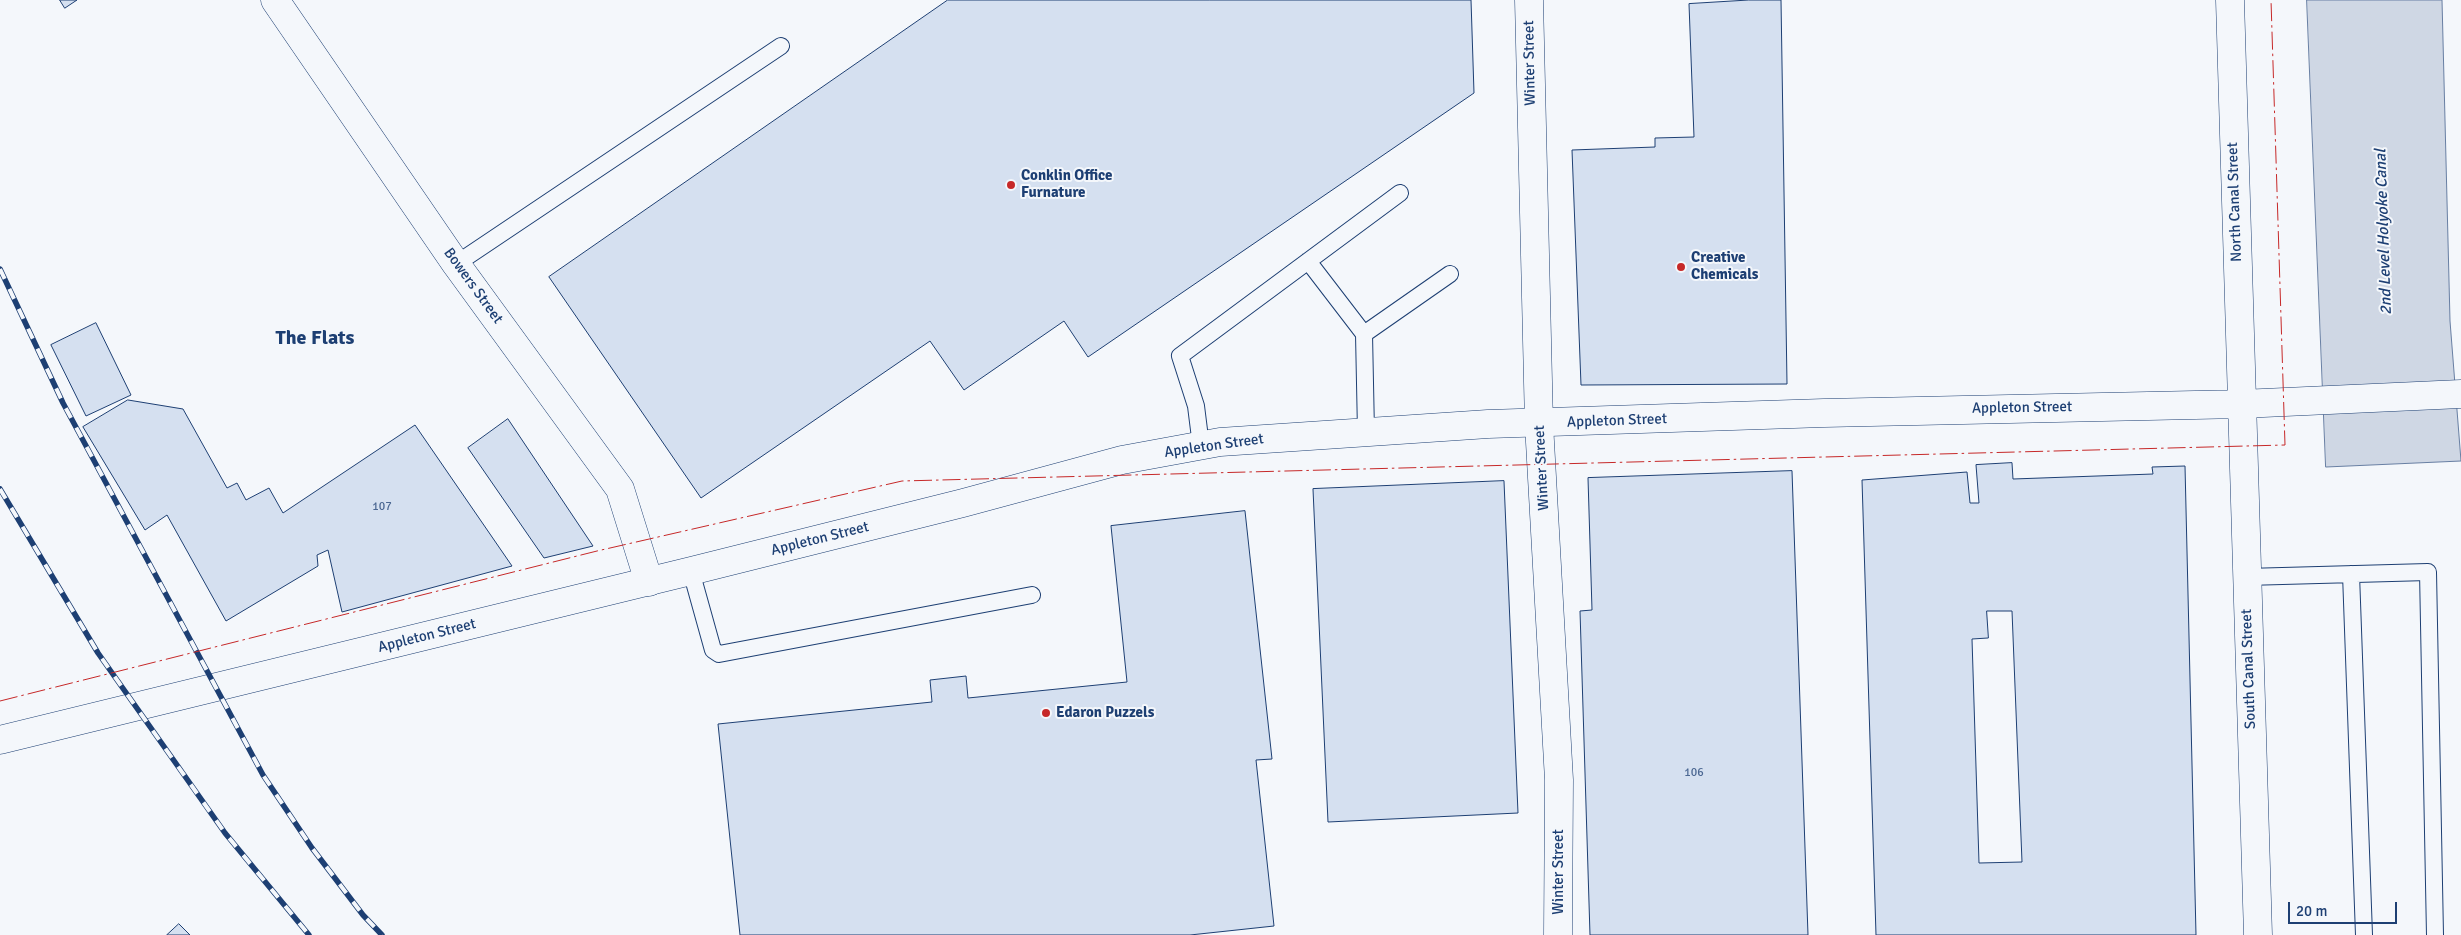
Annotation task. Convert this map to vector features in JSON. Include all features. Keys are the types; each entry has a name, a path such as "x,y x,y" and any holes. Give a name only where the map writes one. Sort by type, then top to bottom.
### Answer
{"street":[{"name":"Bowers Street","path":"275,0 456,264 620,489 650,582"},
{"name":"Winter Street","path":"1529,0 1539,424 1559,780 1558,935"},
{"name":"North Canal Street","path":"2230,0 2241,404"},
{"name":"Appleton Street","path":"0,740 650,582 1122,460 1220,442 1488,424 1539,424 1824,413 2241,404 2461,394"},
{"name":"South Canal Street","path":"2241,404 2258,935"}],"lane":[{"path":"456,264 781,46"},
{"path":"1200,446 1196,406 1180,356 1400,193"},
{"path":"1308,261 1364,334 1366,432"},
{"path":"1364,334 1450,274"},
{"path":"691,571 713,650 719,654 1032,595"},
{"path":"2246,577 2428,572 2435,935"},
{"path":"2351,574 2364,935"}],"water":[{"name":"2nd Level Holyoke Canal","path":"2307,0 2442,0 2450,321 2461,461 2326,467"}],"building":[{"path":"60,0 77,0 65,8"},
{"name":"Conklin Office Furnature","path":"948,0 1471,0 1474,93 1088,357 1064,321 964,390 930,341 701,498 549,277"},
{"name":"Creative Chemicals","path":"1781,0 1787,384 1581,385 1572,150 1655,147 1655,138 1694,137 1689,4"},
{"path":"96,323 131,395 86,416 51,345"},
{"path":"128,400 183,409 227,488 237,483 246,500 269,488 283,513 415,425 512,566 342,612 328,550 317,555 318,566 226,621 167,515 145,530 83,427"},
{"path":"508,419 593,546 544,558 468,448"},
{"path":"2012,463 2013,479 2153,474 2152,467 2185,466 2196,935 1876,935 1862,480 1967,472 1970,503 1979,503 1976,465","holes":["1987,611 2012,611 2022,862 1979,863 1972,639 1988,638"]},
{"path":"1792,471 1808,935 1590,935 1580,611 1592,610 1588,478"},
{"path":"1504,481 1518,813 1328,822 1313,489"},
{"name":"Edaron Puzzels","path":"1245,511 1272,759 1256,760 1274,926 1190,935 740,935 718,724 932,702 930,680 966,676 968,698 1127,682 1111,526"},
{"path":"179,924 190,935 167,935"}],"railway":[{"path":"0,269 63,403 263,775 312,848 363,915 382,935"},
{"path":"0,489 98,653 225,833 309,935"}],"power":[{"path":"0,701 597,551 902,481 2285,445 2271,0"}],"place":[{"name":"Conklin Office Furnature","path":"1011,185"},
{"name":"Creative Chemicals","path":"1681,267"},
{"name":"Edaron Puzzels","path":"1046,713"}],"district":[{"name":"The Flats","path":"315,339"}]}
